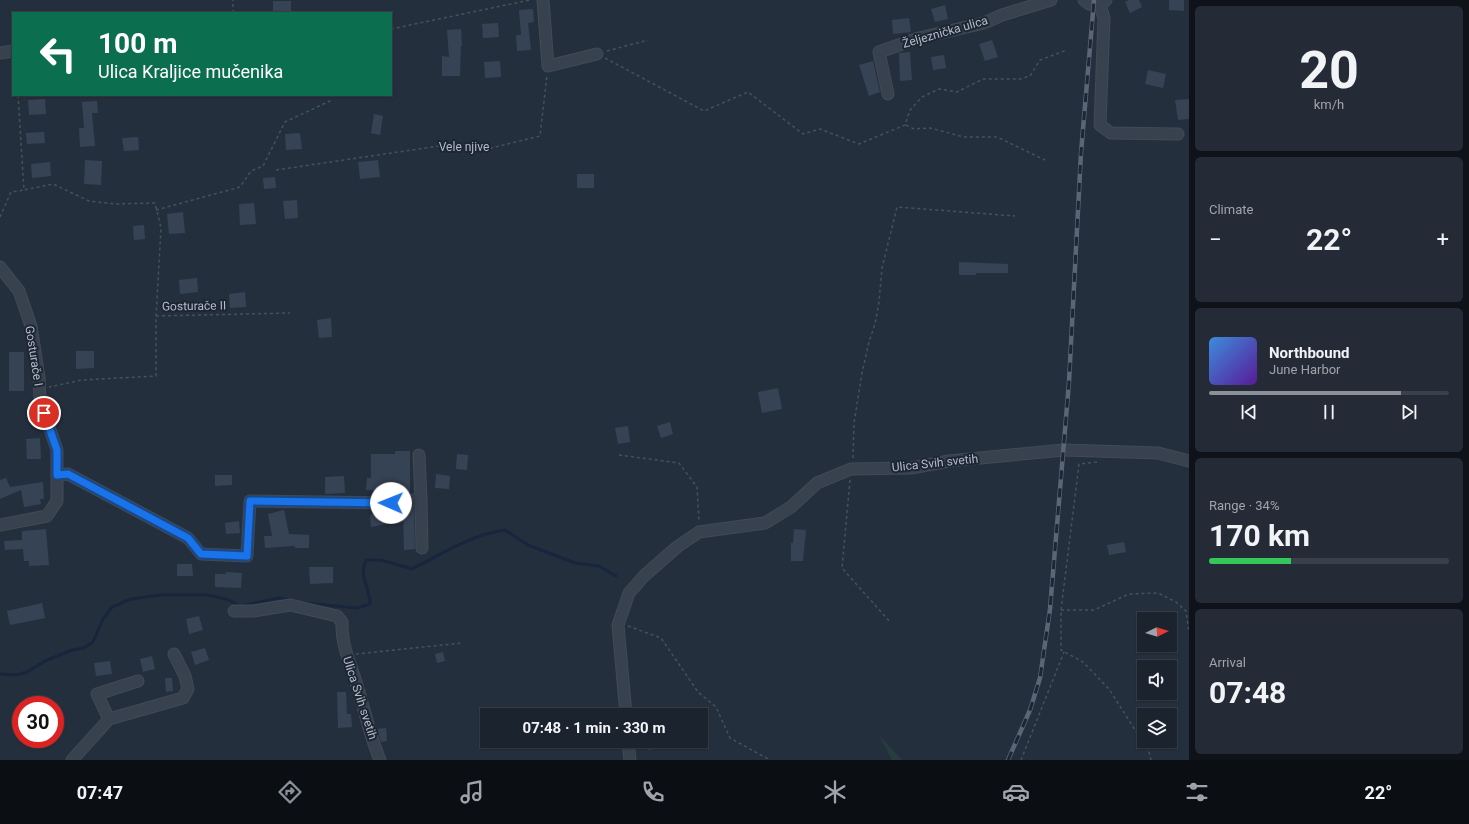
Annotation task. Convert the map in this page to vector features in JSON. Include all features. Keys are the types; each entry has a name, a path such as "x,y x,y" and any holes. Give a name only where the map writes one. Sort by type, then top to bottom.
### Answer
{"street":[{"path":"543,0 548,66 597,54"},
{"name":"Željeznička ulica","path":"888,94 880,52 919,38 984,23 1002,15 1051,0"},
{"path":"1084,0 1089,4 1103,3 1104,18 1100,125 1111,133 1178,134"},
{"path":"0,53 12,52"},
{"name":"Gosturače I","path":"0,267 19,291 31,326 40,388 40,400 57,450 57,501 48,516 0,525"},
{"name":"Ulica Svih svetih","path":"625,708 618,625 630,593 644,576 677,547 699,532 765,523 791,507 817,483 851,469 911,468 949,461 1064,450 1105,450 1158,453 1189,461"},
{"path":"420,455 422,548"},
{"path":"57,475 68,474 188,538 201,554 247,556 250,501 391,503 421,499"},
{"name":"Ulica Svih svetih","path":"234,611 253,611 290,605 337,616 342,622 341,635 345,654 355,678 380,760"},
{"path":"72,760 109,719 183,698 188,689 185,676 174,654"},
{"path":"109,719 97,694 138,680"},
{"path":"629,748 630,760"}],"path":[{"path":"232,12 233,0"},
{"path":"392,29 530,0"},
{"path":"597,54 648,40"},
{"path":"905,125 910,110 922,97 939,89 957,92 983,79 1025,78 1030,76 1040,60 1067,50"},
{"path":"597,54 704,111 748,92 803,134 820,129 859,144 905,125 914,129 930,128 964,137 997,137 1045,160"},
{"name":"Vele njive","path":"276,170 446,145 487,149 540,136 548,66"},
{"path":"18,96 24,190"},
{"path":"156,210 240,187 251,171 263,166 285,122 332,100"},
{"path":"0,217 11,192 53,184 88,202 115,204 155,203 161,228 156,316"},
{"path":"890,622 842,568 854,423 862,373 875,324 879,302 882,268 897,207 1015,216"},
{"name":"Gosturače II","path":"40,388 82,380 156,376 156,316 290,313"},
{"path":"1105,450 1100,462 1079,464 1061,610 1061,650 1082,662 1109,689 1149,752 1151,760"},
{"path":"619,454 679,463 697,487 699,532"},
{"path":"1061,610 1094,610 1129,594 1158,593 1176,602 1186,611 1189,633"},
{"path":"618,625 626,626 661,638 698,692 716,707 730,738 770,760"},
{"path":"345,654 462,643"},
{"path":"1021,760 1064,652"}],"green space":[{"path":"879,735 902,760 892,760"}],"building":[{"path":"1129,0 1139,0 1142,7 1130,13 1125,2"},
{"path":"1169,0 1184,0 1184,11 1169,10"},
{"path":"273,1 291,1 291,12 273,12"},
{"path":"945,5 948,19 935,22 931,9"},
{"path":"533,9 534,22 528,23 531,50 517,51 516,35 521,35 519,10"},
{"path":"909,18 911,32 893,34 892,20"},
{"path":"498,23 499,37 483,38 482,24"},
{"path":"461,29 462,46 460,76 442,76 442,56 449,57 447,30"},
{"path":"992,40 998,57 985,61 979,44"},
{"path":"910,52 912,80 900,81 899,53"},
{"path":"944,55 946,68 933,70 931,57"},
{"path":"500,61 501,77 485,78 484,62"},
{"path":"873,61 880,92 869,96 859,65"},
{"path":"1148,70 1166,74 1163,88 1145,84"},
{"path":"45,99 46,114 29,115 28,100"},
{"path":"1189,99 1189,119 1178,120 1175,100"},
{"path":"97,101 98,113 92,113 95,146 80,147 79,128 84,128 82,102"},
{"path":"374,114 383,116 380,135 371,133"},
{"path":"44,132 45,143 27,144 26,133"},
{"path":"300,133 302,149 286,150 285,134"},
{"path":"138,137 139,150 124,151 122,138"},
{"path":"85,160 102,161 101,185 84,184"},
{"path":"378,160 380,177 360,179 358,162"},
{"path":"50,162 51,176 32,178 31,164"},
{"path":"577,174 594,174 594,188 577,188"},
{"path":"275,177 276,188 264,189 263,178"},
{"path":"297,200 298,218 285,219 283,201"},
{"path":"254,203 256,224 240,225 239,204"},
{"path":"183,212 185,233 169,234 167,214"},
{"path":"144,225 145,239 134,240 133,226"},
{"path":"959,262 1008,264 1008,273 976,273 976,275 959,275"},
{"path":"197,278 198,292 180,294 179,280"},
{"path":"245,292 246,307 230,308 229,294"},
{"path":"331,318 332,337 319,338 317,320"},
{"path":"76,351 94,351 94,368 76,369"},
{"path":"9,352 24,352 24,391 9,391"},
{"path":"778,388 782,409 762,413 758,392"},
{"path":"670,422 673,434 661,438 657,426"},
{"path":"628,426 630,442 618,444 615,428"},
{"path":"40,438 41,459 27,459 26,439"},
{"path":"395,451 410,451 410,493 402,494 402,491 366,490 367,478 371,478 371,454 395,454"},
{"path":"457,454 468,455 467,470 456,469"},
{"path":"436,474 450,476 449,489 435,488"},
{"path":"215,475 232,475 232,485 215,486"},
{"path":"344,476 345,493 325,494 325,477"},
{"path":"6,478 10,487 43,482 44,499 40,499 41,504 24,507 21,490 0,499 0,480"},
{"path":"414,507 415,549 404,550 403,508"},
{"path":"284,510 289,534 309,535 309,548 295,548 295,546 265,548 264,536 272,536 268,514"},
{"path":"385,513 386,524 371,527 370,515"},
{"path":"239,521 240,533 226,534 225,523"},
{"path":"46,529 49,565 29,566 29,561 24,561 23,549 5,550 4,541 22,540 22,531"},
{"path":"794,529 806,530 803,561 791,561 791,543 793,543"},
{"path":"1124,542 1126,552 1109,555 1107,545"},
{"path":"177,564 192,564 193,576 177,576"},
{"path":"309,567 333,567 333,583 310,584"},
{"path":"226,572 242,573 241,588 215,587 215,574 226,574"},
{"path":"42,603 45,618 10,625 7,611"},
{"path":"199,616 203,630 189,634 186,619"},
{"path":"205,648 209,660 195,665 191,652"},
{"path":"443,652 445,661 437,663 435,654"},
{"path":"152,656 155,669 143,672 140,659"},
{"path":"110,661 112,674 96,676 94,663"},
{"path":"165,678 172,678 173,691 166,692"},
{"path":"337,692 346,692 347,714 351,714 352,727 338,728"},
{"path":"386,728 387,741 381,742 377,729"},
{"path":"648,748 663,748 648,750"}],"waterway":[{"path":"303,603 357,608 370,604 370,597 363,572 366,560 381,560 412,569 445,551 468,541 492,532 505,530 528,545 575,563 599,566 616,576"},
{"path":"0,674 16,675 27,672 45,661 72,650 84,648 93,642 103,619 112,607 131,599 161,595 207,595 226,599 241,606 279,598 290,600"}],"railway":[{"path":"1008,760 1030,710 1040,678 1050,609 1069,382 1081,153 1094,0"}],"route":[{"path":"44,413 57,450 57,475 68,474 188,538 201,554 247,556 250,501 391,503"}]}
